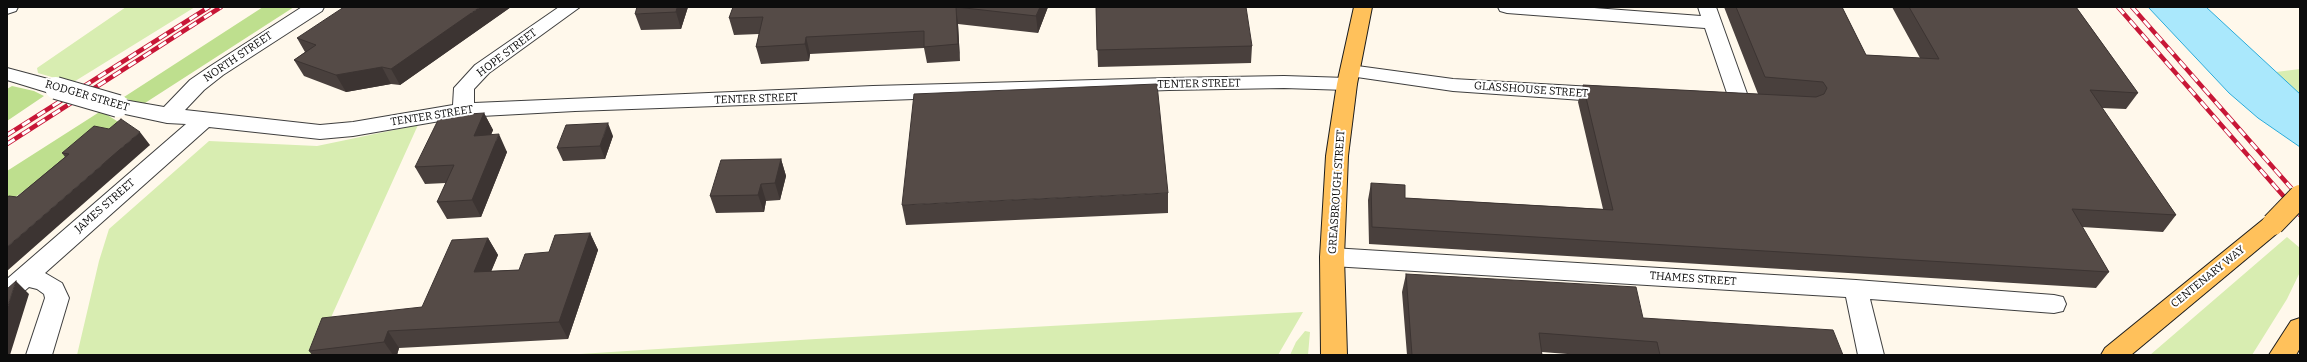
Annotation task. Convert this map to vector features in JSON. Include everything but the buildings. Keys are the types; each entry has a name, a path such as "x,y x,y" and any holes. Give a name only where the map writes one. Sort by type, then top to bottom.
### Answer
{"main road":[{"name":"GREASBROUGH STREET","path":"1334,355 1332,257 1337,156 1360,7"},
{"name":"CENTENARY WAY","path":"2114,355 2273,224 2300,196"},
{"path":"2282,355 2300,328"}],"street":[{"name":"NORTH STREET","path":"167,116 197,85 216,70 315,7"},
{"name":"HOPE STREET","path":"463,110 464,88 482,69 571,7"},
{"path":"1507,7 1711,15 1740,102"},
{"name":"RODGER STREET","path":"7,74 26,78 118,106 167,116"},
{"name":"TENTER STREET","path":"167,116 320,132 354,129 463,110 575,104 1169,84 1284,82 1348,78"},
{"name":"GLASSHOUSE STREET","path":"1348,78 1630,96"},
{"path":"1716,101 1762,103"},
{"name":"JAMES STREET","path":"7,293 204,120"},
{"name":"THAMES STREET","path":"1332,257 1856,289 2054,304"},
{"path":"24,277 44,282 54,290 57,298 39,355"},
{"path":"1856,289 1871,355"}],"green space":[{"path":"126,7 195,7 72,83 38,73 37,68"},
{"path":"263,7 294,7 145,103 133,102 124,97"},
{"path":"2300,69 2300,94 2276,72"},
{"path":"12,86 34,91 44,96 7,121 7,89"},
{"path":"101,111 120,123 7,203 7,171"},
{"path":"418,125 314,355 77,355 99,261 109,229 209,141 317,146"},
{"path":"2287,237 2300,248 2300,272 2287,299 2252,355 2150,355"},
{"path":"1303,312 1278,355 564,355 816,339"},
{"path":"1305,331 1310,332 1308,355 1290,355 1296,342"}],"water":[{"path":"2148,7 2206,7 2300,94 2300,147 2258,118 2229,93"}],"railway":[{"path":"7,135 209,7"},
{"path":"7,144 221,7"},
{"path":"2118,7 2300,215"},
{"path":"2132,7 2300,198"}]}
